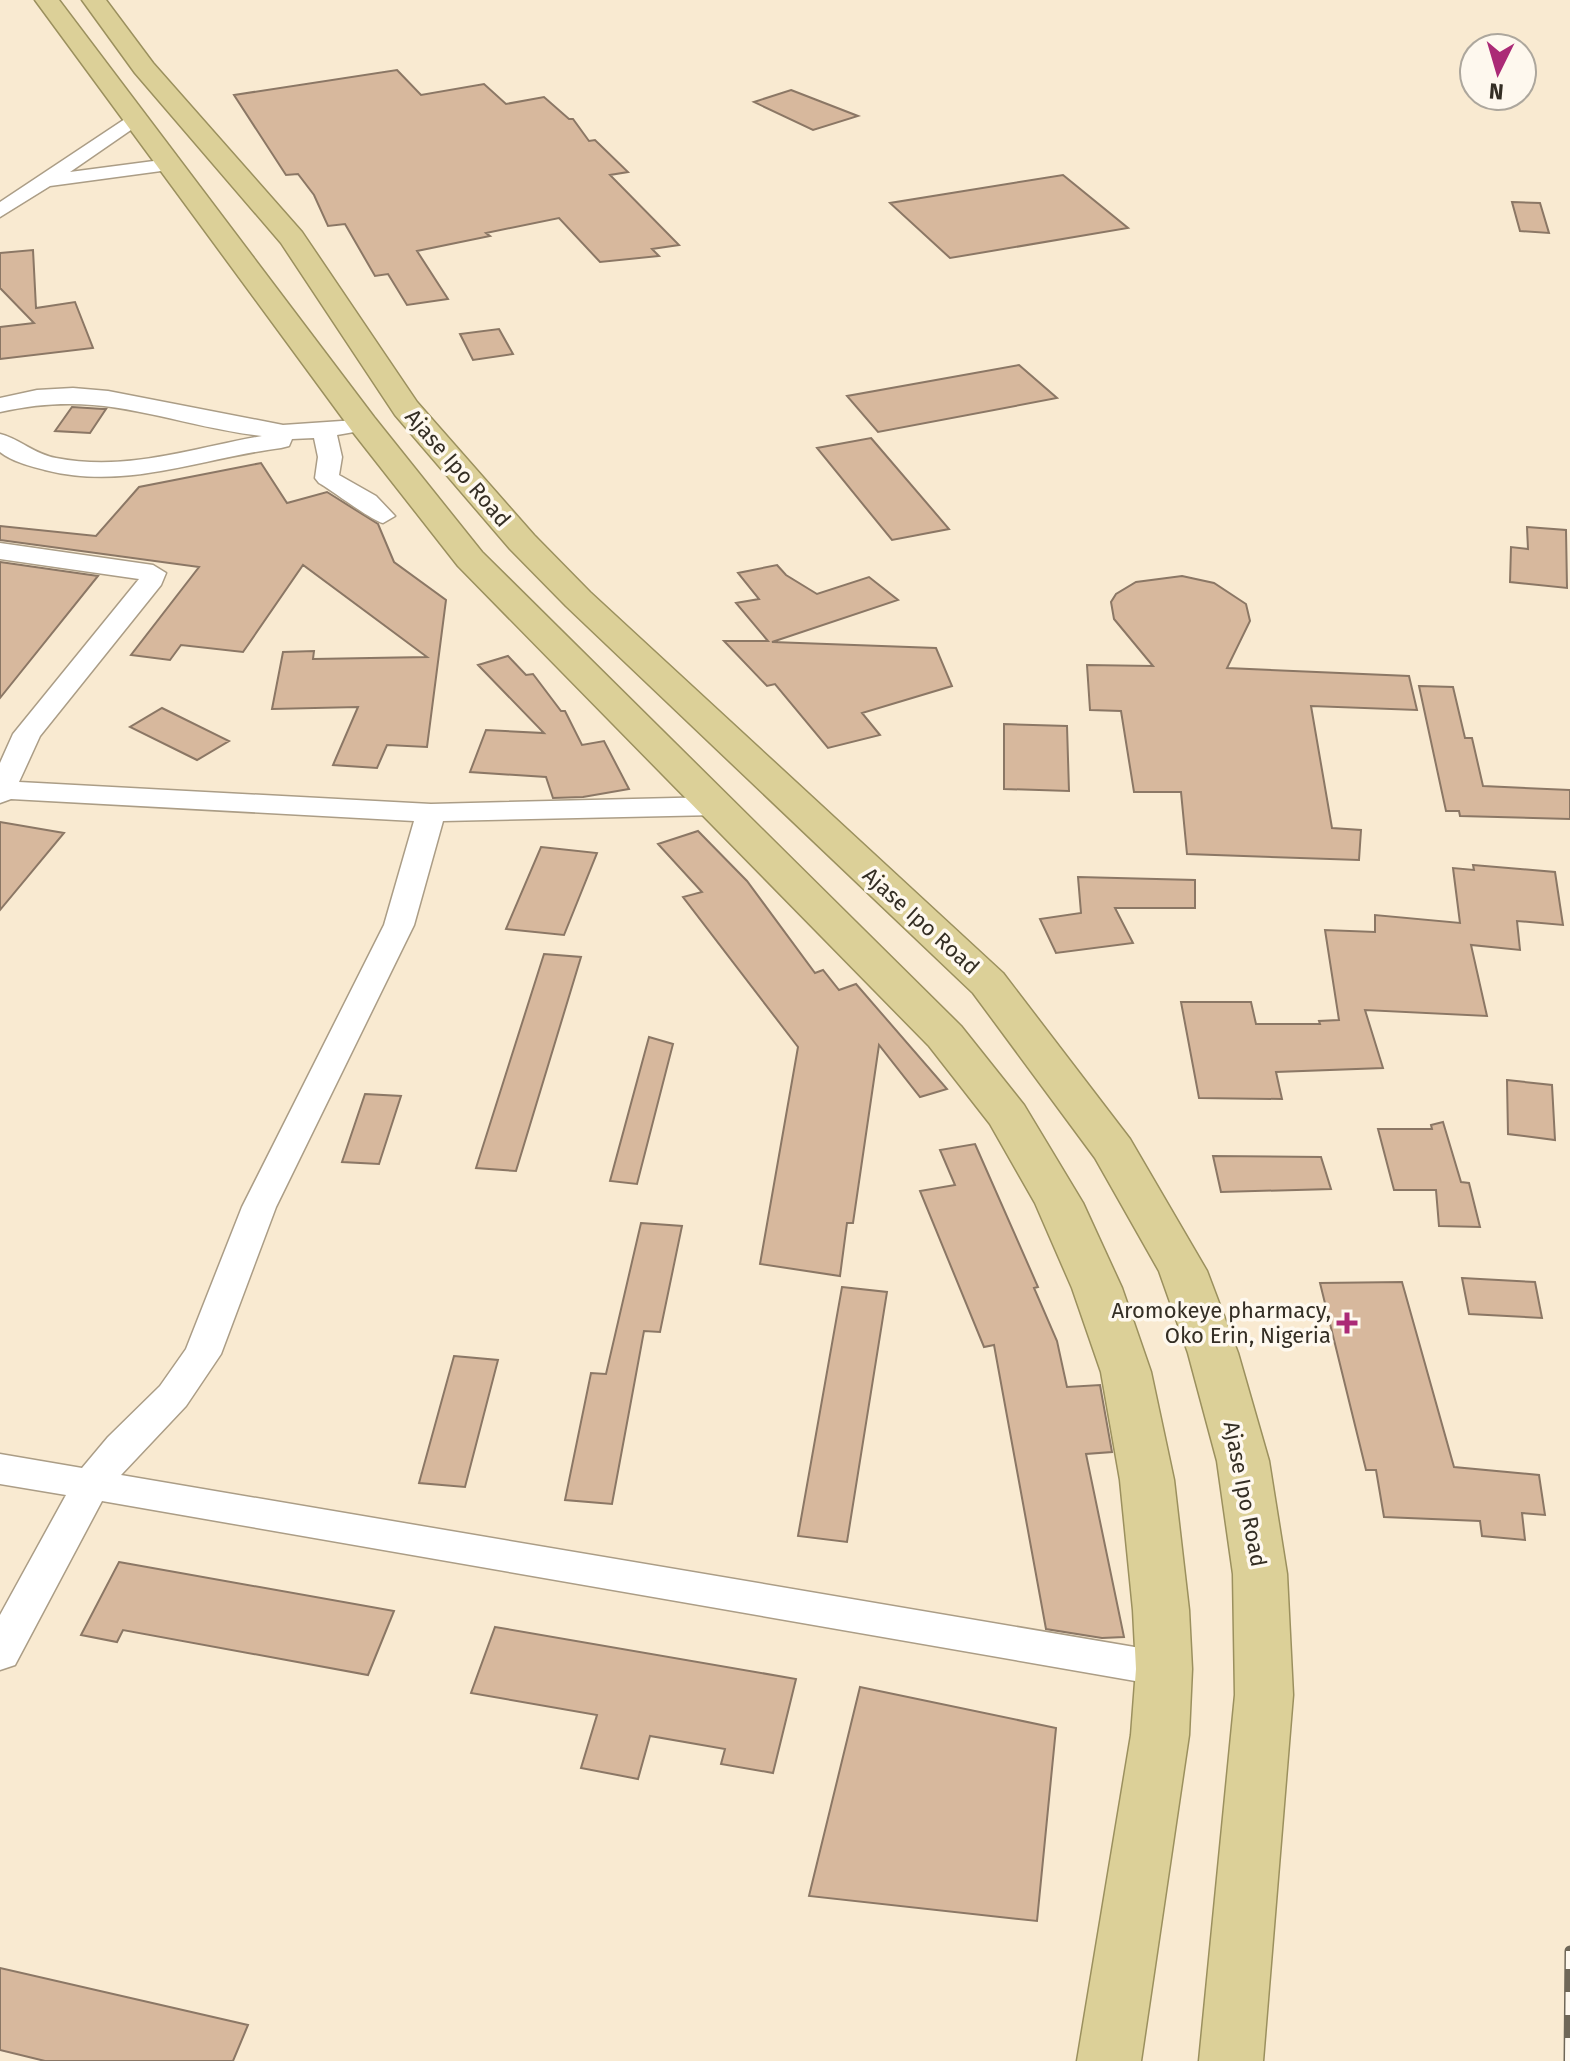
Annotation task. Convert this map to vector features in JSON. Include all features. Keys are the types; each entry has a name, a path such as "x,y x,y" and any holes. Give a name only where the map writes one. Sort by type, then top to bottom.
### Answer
{"highway":[{"name":"Ajase Ipo Road","path":"47,0 169,165 337,430 945,1036 1008,1116 1059,1203 1097,1288 1126,1372 1147,1480 1161,1610 1164,1669 1160,1735 1109,2061"},
{"name":"Ajase Ipo Road","path":"94,0 144,68 292,238 406,408 541,562 988,983 1114,1150 1183,1271 1213,1353 1243,1461 1260,1574 1264,1695 1231,2061"},
{"path":"487,577 541,562"}],"street":[{"path":"0,211 134,119"},
{"path":"43,181 169,165"},
{"path":"0,405 87,394 120,397 284,432 337,430"},
{"path":"0,441 10,452 43,463 135,469 166,465 230,448 337,430"},
{"path":"337,430 327,478 367,501 383,516"},
{"path":"0,551 153,573 152,580 14,732 2,792 431,813 716,806"},
{"path":"0,1653 91,1485 121,1447 173,1396 203,1354 259,1207 399,925 431,813"},
{"path":"0,1469 1164,1669"}],"building":[{"path":"397,70 421,95 484,84 506,104 544,97 569,119 573,119 589,141 595,140 628,172 610,175 679,245 652,249 659,256 600,262 559,218 486,233 490,236 417,251 448,299 407,305 388,274 375,276 345,224 328,226 314,195 298,174 286,175 234,95"},
{"path":"791,90 858,116 813,130 754,102"},
{"path":"1063,175 1128,228 950,258 890,203"},
{"path":"1512,202 1540,203 1549,233 1520,231"},
{"path":"33,250 36,308 75,302 93,348 0,359 0,327 34,323 0,288 0,253"},
{"path":"499,329 513,354 473,360 460,334"},
{"path":"1019,365 1057,398 878,432 847,396"},
{"path":"72,407 106,409 90,433 55,431"},
{"path":"871,438 949,529 892,540 817,448"},
{"path":"261,463 287,503 327,492 378,524 394,562 446,600 427,747 387,745 377,768 333,765 358,707 272,709 283,652 314,651 313,659 427,657 303,565 243,652 181,645 170,660 131,655 199,567 0,540 0,526 96,536 139,487"},
{"path":"1527,527 1566,530 1567,588 1510,582 1511,547 1528,549"},
{"path":"0,562 98,576 0,698"},
{"path":"777,565 786,575 817,594 869,577 898,600 772,642 936,648 952,686 862,713 880,735 828,748 775,684 767,686 724,641 768,641 736,603 759,599 738,573"},
{"path":"1182,576 1214,583 1246,604 1250,621 1227,668 1409,676 1417,710 1311,706 1332,828 1361,830 1359,860 1187,854 1181,792 1134,792 1121,711 1090,710 1087,665 1153,666 1114,619 1111,602 1116,594 1136,582"},
{"path":"508,656 526,675 533,674 561,711 565,711 582,745 604,741 629,789 583,797 553,798 546,777 470,772 486,730 544,733 478,665"},
{"path":"1419,686 1453,687 1465,738 1472,738 1483,786 1570,790 1570,819 1460,816 1459,811 1446,811"},
{"path":"162,708 229,741 197,760 130,727"},
{"path":"1004,724 1067,726 1069,791 1004,789"},
{"path":"0,822 64,833 0,910"},
{"path":"698,831 747,881 815,973 823,970 839,990 856,984 947,1089 920,1097 879,1045 853,1223 847,1223 840,1276 760,1264 798,1047 683,897 702,892 658,844"},
{"path":"541,847 597,853 564,935 506,929"},
{"path":"1473,865 1555,872 1563,925 1517,921 1520,950 1471,945 1487,1016 1365,1010 1383,1068 1276,1072 1282,1099 1199,1098 1181,1002 1251,1002 1256,1024 1320,1024 1319,1021 1339,1020 1325,930 1375,932 1375,915 1460,923 1453,868 1474,870"},
{"path":"1078,877 1195,880 1195,908 1115,908 1133,943 1056,953 1040,919 1081,913"},
{"path":"544,954 581,957 516,1171 476,1168"},
{"path":"649,1037 673,1044 637,1184 610,1181"},
{"path":"1507,1080 1552,1085 1555,1140 1508,1134"},
{"path":"365,1094 401,1096 379,1164 342,1162"},
{"path":"1443,1122 1461,1182 1469,1183 1480,1227 1439,1226 1436,1190 1394,1190 1378,1129 1432,1129 1431,1125"},
{"path":"975,1144 1038,1287 1034,1288 1057,1341 1067,1387 1100,1385 1112,1452 1086,1454 1124,1637 1102,1638 1046,1629 994,1345 984,1347 920,1191 955,1185 940,1150"},
{"path":"1213,1156 1321,1157 1331,1189 1221,1192"},
{"path":"641,1223 682,1226 660,1332 644,1331 612,1504 565,1500 591,1373 606,1374"},
{"path":"1462,1278 1535,1282 1542,1318 1469,1314"},
{"path":"1402,1282 1454,1467 1539,1475 1545,1515 1522,1513 1525,1540 1482,1536 1480,1521 1384,1517 1376,1470 1366,1470 1320,1283"},
{"path":"842,1287 887,1292 847,1542 798,1536"},
{"path":"454,1356 498,1360 465,1487 419,1483"},
{"path":"119,1562 394,1611 368,1675 123,1630 117,1642 81,1635"},
{"path":"495,1627 796,1679 773,1773 721,1764 725,1749 650,1736 638,1779 581,1768 597,1715 471,1693"},
{"path":"860,1687 1056,1728 1037,1921 809,1896"},
{"path":"0,1968 248,2025 233,2061 45,2061 0,2050"}],"railway":[{"path":"1569,2061 1570,1951"}],"place":[{"name":"Aromokeye pharmacy, Oko Erin, Nigeria","path":"1347,1323"}]}
